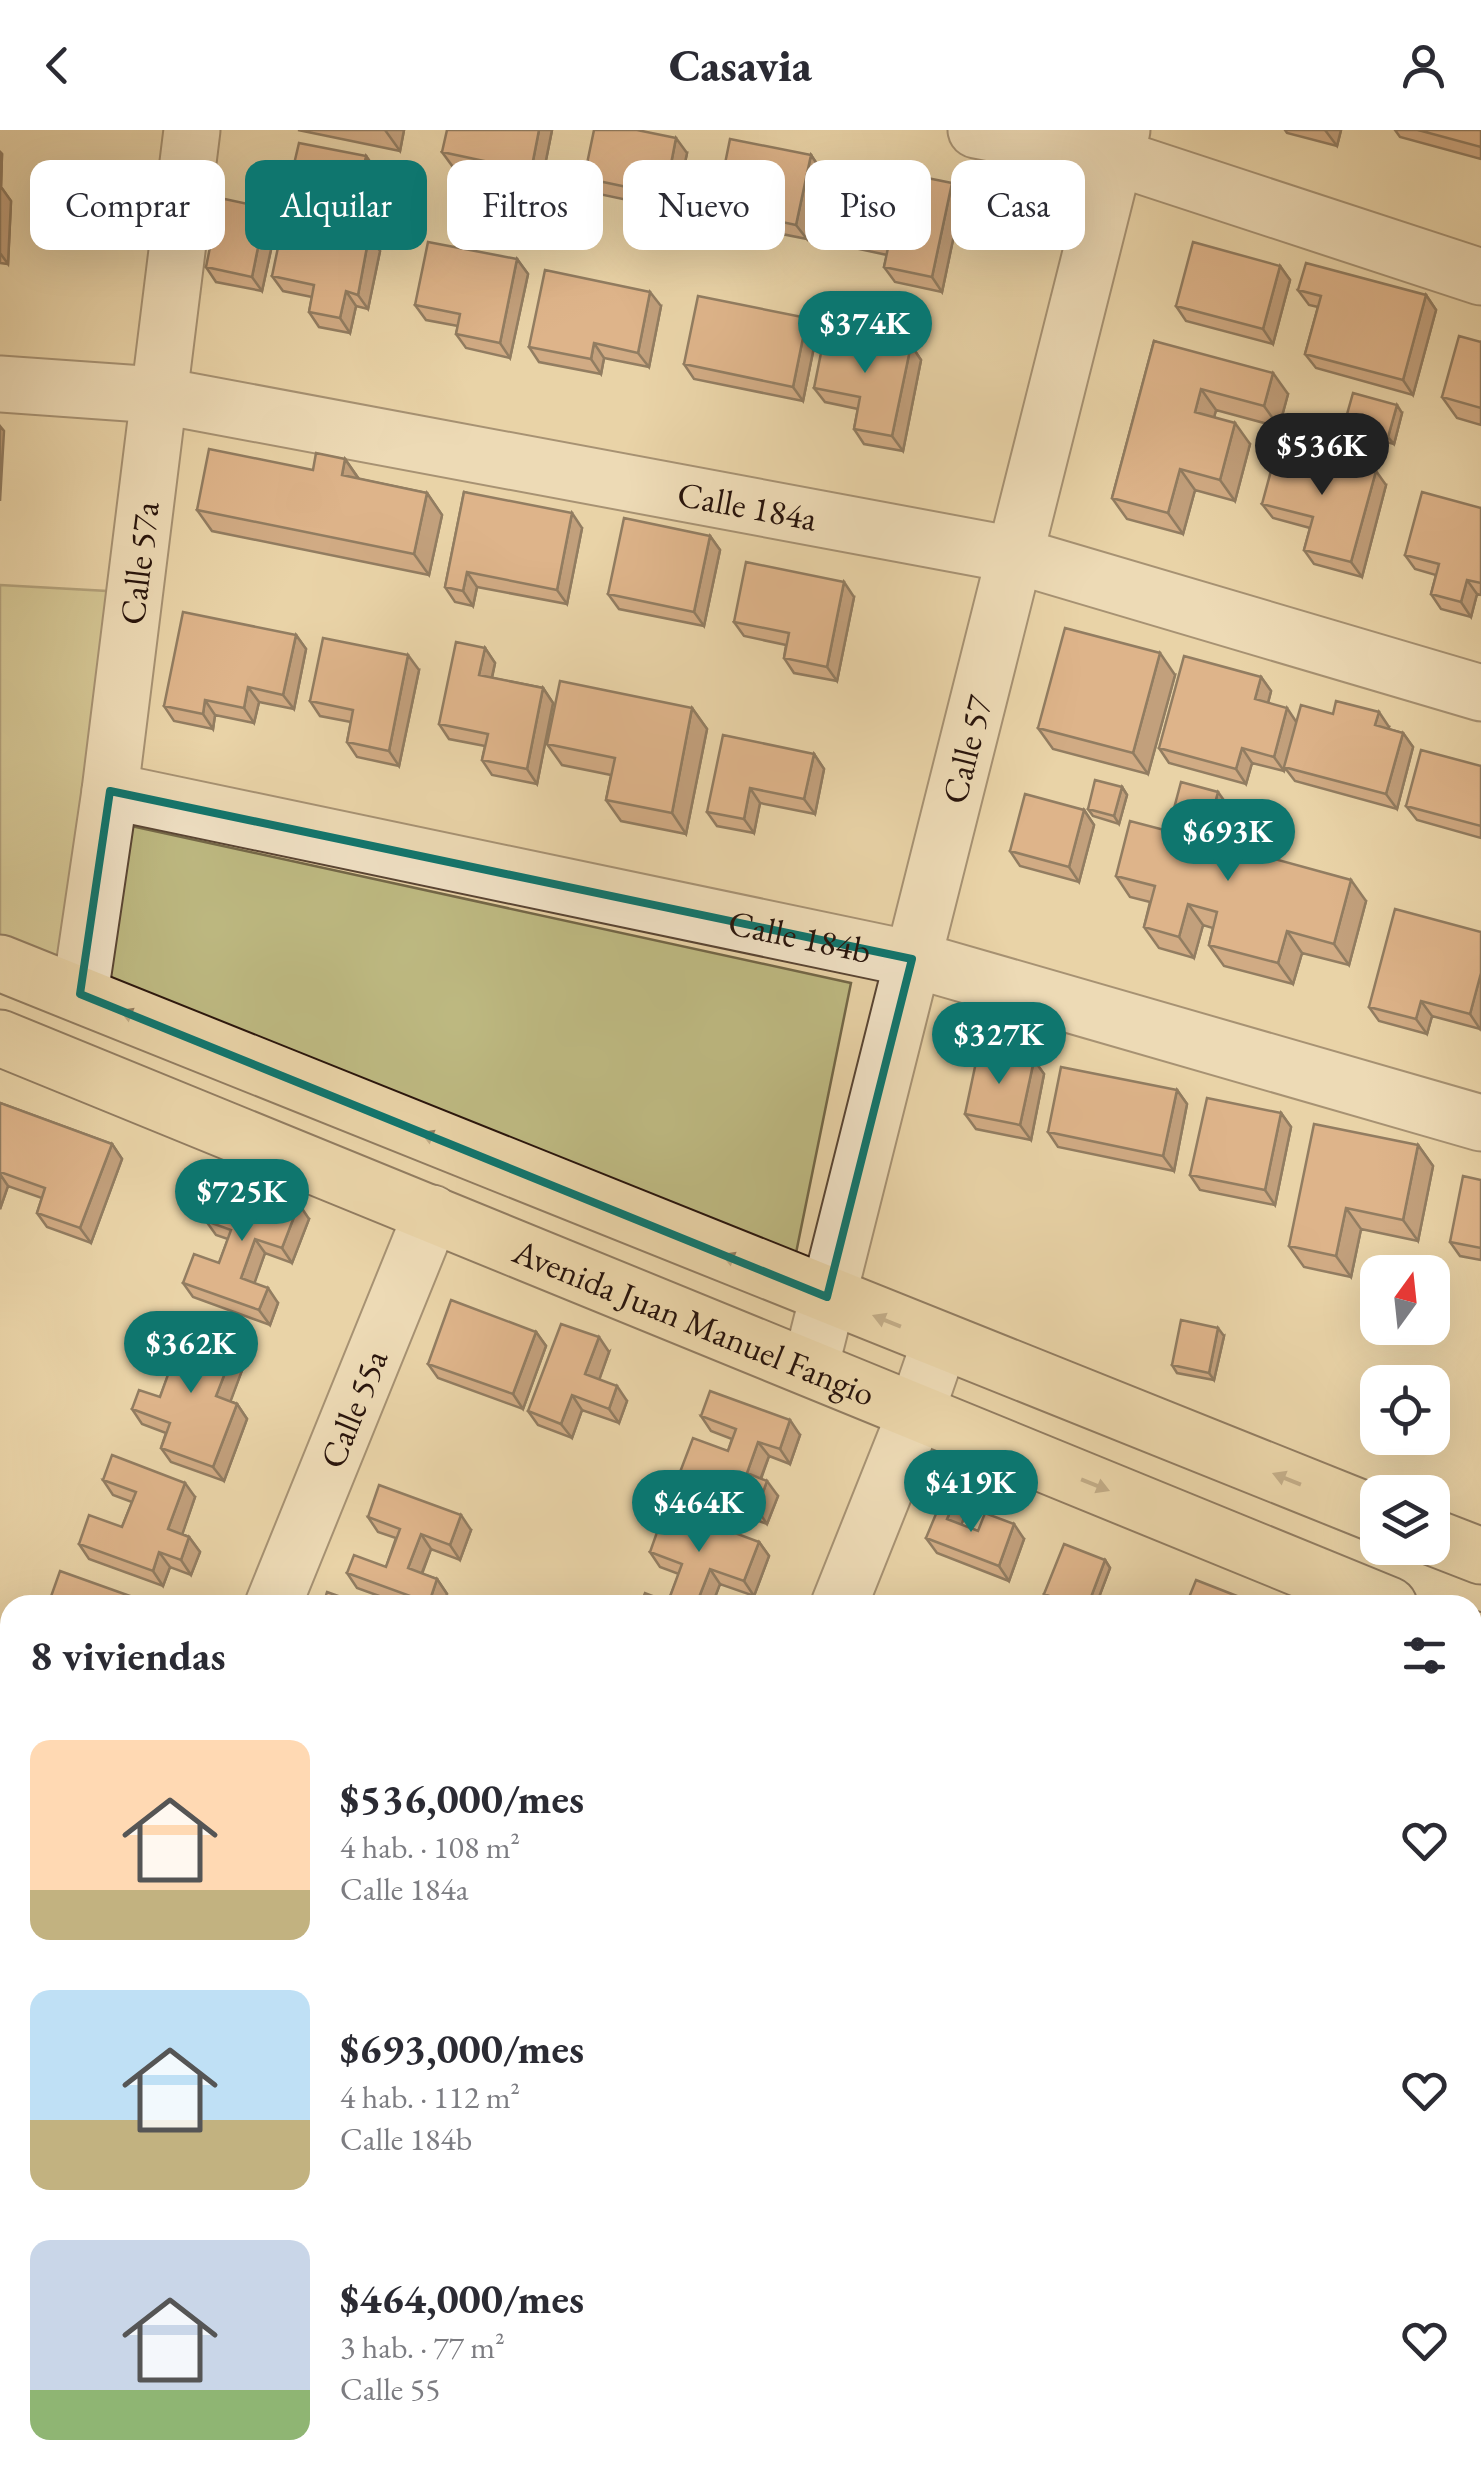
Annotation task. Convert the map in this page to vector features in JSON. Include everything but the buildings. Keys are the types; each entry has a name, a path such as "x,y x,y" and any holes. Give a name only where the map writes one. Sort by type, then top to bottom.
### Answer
{"main road":[{"name":"Avenida Juan Manuel Fangio","path":"0,963 1360,1508"},
{"name":"Avenida Juan Manuel Fangio","path":"0,1038 1364,1595"},
{"path":"1450,1544 1481,1556"}],"street":[{"name":"Calle 57a","path":"80,994 110,792 192,130"},
{"path":"976,130 1119,143 1481,277"},
{"name":"Calle 57","path":"810,1368 1119,143"},
{"name":"Calle 184a","path":"0,384 157,395 1014,555 1481,693"},
{"name":"Calle 184b","path":"110,792 912,958 1481,1122"},
{"name":"Calle 55a","path":"277,1595 432,1213"},
{"path":"843,1595 940,1342"}],"highlighted area":[{"path":"110,791 912,959 827,1297 80,994"}],"shaded area":[{"path":"0,585 107,591 65,972 0,947"},
{"path":"113,822 851,983 796,1253 95,985"}]}
